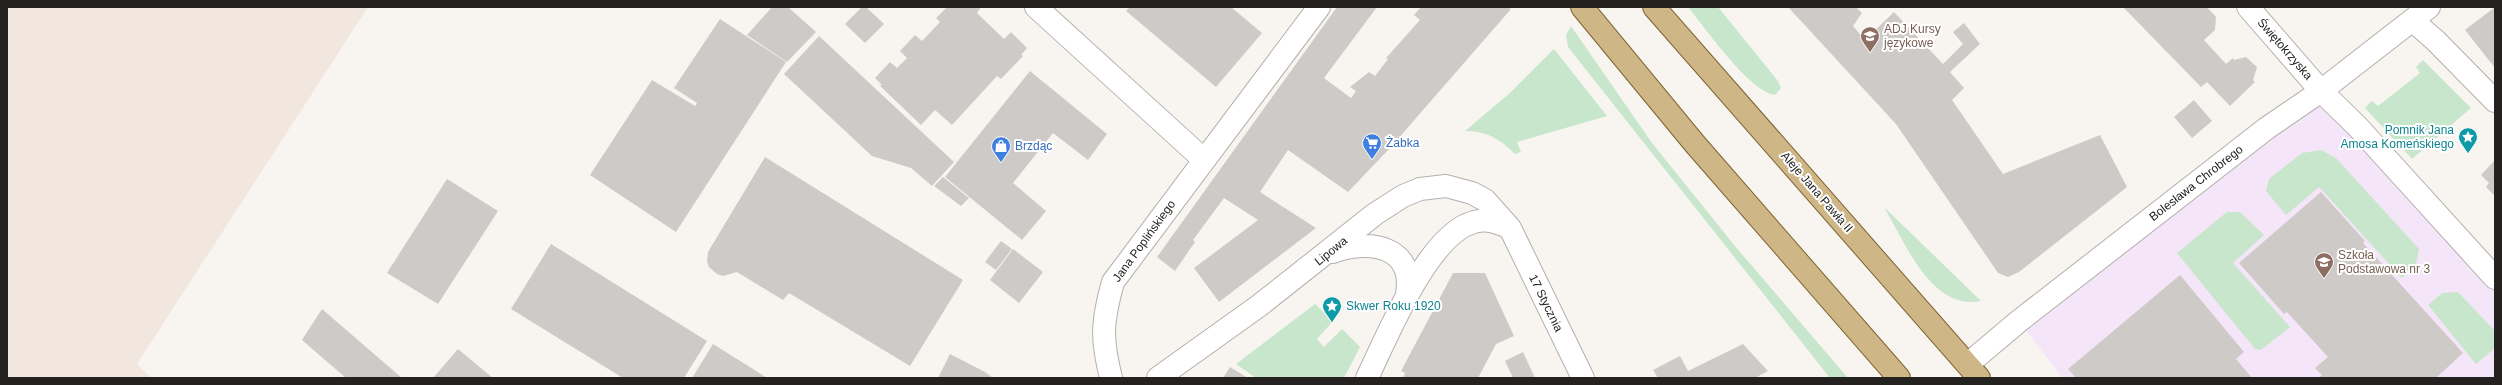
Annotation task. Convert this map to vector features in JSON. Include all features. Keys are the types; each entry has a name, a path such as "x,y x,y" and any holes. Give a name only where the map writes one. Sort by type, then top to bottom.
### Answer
{"main road":[{"path":"1582,7 1695,144 1899,378"},
{"name":"Aleje Jana Pawła II","path":"1654,7 1974,371"}],"street":[{"name":"Jana Poplińskiego","path":"1111,378 1103,345 1104,315 1113,282 1319,7"},
{"name":"Świętokrzyska","path":"2248,7 2321,91 2357,126 2495,278"},
{"path":"1049,11 1203,160"},
{"path":"2421,14 2436,40 2495,101"},
{"name":"Bolesława Chrobrego","path":"1974,371 2019,321 2267,128 2321,91 2421,14"},
{"name":"Lipowa","path":"1158,378 1327,254 1375,214 1403,196 1434,186 1452,187 1472,193 1497,211 1510,228"},
{"path":"1367,378 1405,300 1442,242 1456,231 1474,222 1492,220 1510,228"},
{"name":"17 Stycznia","path":"1510,228 1582,378"},
{"path":"1327,254 1353,246 1375,245 1393,253 1406,273 1409,286 1405,300"}],"shaded area":[{"path":"7,7 368,7 137,364 151,378 7,378"},
{"path":"2321,91 2495,278 2495,378 2062,378 2019,321"}],"green space":[{"path":"1688,7 1718,7 1778,81 1781,88 1775,95 1765,91 1753,83 1728,58"},
{"path":"1571,26 1652,143 1735,246 1848,378 1830,378 1568,47 1566,35"},
{"path":"1554,49 1607,116 1517,142 1521,152 1515,154 1504,144 1487,134 1465,131 1510,93"},
{"path":"2423,60 2471,108 2412,159 2365,108 2372,101 2378,106 2420,73 2416,67"},
{"path":"2321,150 2336,158 2419,249 2416,264 2402,278 2319,187 2286,215 2266,191 2269,179 2302,153"},
{"path":"1884,207 1981,301 1963,301 1948,295 1934,285 1911,255"},
{"path":"2227,212 2240,212 2264,235 2233,263 2290,327 2261,350 2255,349 2177,253"},
{"path":"2458,292 2495,331 2495,348 2476,364 2428,305 2442,293"},
{"name":"Skwer Roku 1920","path":"1315,304 1333,321 1317,339 1324,347 1342,329 1360,347 1344,378 1256,378 1236,364"}],"building":[{"path":"772,7 788,7 816,32 787,62 747,35"},
{"path":"862,7 866,7 884,24 865,43 845,24"},
{"path":"947,7 981,7 977,13 1004,39 1011,32 1027,48 1021,55 1023,56 1001,79 997,76 952,125 935,110 921,125 880,86 882,85 875,78 890,62 897,68 907,58 900,51 915,35 922,41 940,22 936,18"},
{"path":"1130,7 1231,7 1262,33 1216,87 1126,11"},
{"path":"1337,7 1377,7 1324,78 1351,98 1356,91 1350,87 1369,72 1375,76 1388,59 1386,58 1420,20 1414,15 1421,7 1508,7 1511,9 1390,148 1348,192 1288,150 1260,192 1316,228 1219,302 1194,268 1258,220 1224,198 1193,240 1195,242 1175,271 1157,257"},
{"path":"1788,7 1856,7 1862,13 1853,26 1865,40 1894,12 1943,64 1963,44 1953,32 1964,23 1980,44 1950,72 1964,88 1952,100 2003,174 2100,135 2127,187 2019,272 2008,277 1998,273 1896,124"},
{"path":"2123,7 2207,7 2216,17 2215,30 2204,40 2226,64 2233,58 2234,60 2246,57 2257,67 2253,80 2255,82 2230,106 2207,82 2201,87"},
{"path":"2495,7 2495,68 2465,30"},
{"path":"720,19 786,62 676,232 590,175 652,80 695,106 697,103 674,88"},
{"path":"819,36 954,162 932,186 911,168 872,156 784,74"},
{"path":"1030,71 1107,134 1088,160 1053,133 1013,183 1046,211 1022,240 945,177"},
{"path":"2194,100 2212,121 2192,138 2174,117"},
{"path":"765,157 963,280 910,366 789,293 783,300 737,272 723,276 717,274 709,267 707,262 708,252"},
{"path":"2495,160 2495,196 2486,187 2489,183 2481,175"},
{"path":"943,177 969,198 961,206 934,186"},
{"path":"447,179 498,211 438,304 387,273"},
{"name":"Szkoła Podstawowa nr 3","path":"2321,192 2365,241 2363,243 2463,353 2436,378 2318,378 2322,375 2315,368 2328,357 2287,312 2284,314 2239,263"},
{"path":"1001,241 1012,249 996,270 985,262"},
{"path":"551,244 707,341 684,378 623,378 511,309"},
{"path":"1013,249 1043,272 1019,303 990,280"},
{"path":"1453,273 1485,273 1514,336 1496,344 1478,378 1403,378 1405,373 1401,371"},
{"path":"2180,275 2244,352 2236,359 2252,378 2076,378 2068,369"},
{"path":"322,309 402,378 346,378 302,340"},
{"path":"713,344 761,374 767,378 692,378"},
{"path":"1743,344 1768,371 1755,378 1658,378 1653,370 1680,356 1688,371"},
{"path":"458,349 493,378 433,378"},
{"path":"1523,352 1535,378 1513,378 1505,361"},
{"path":"950,354 985,372 993,378 938,378"},
{"path":"1230,367 1248,378 1223,378"}],"place":[{"name":"ADJ Kursy językowe","path":"1870,53"},
{"name":"Pomnik Jana Amosa Komeńskiego","path":"2468,154"},
{"name":"Żabka","path":"1372,160"},
{"name":"Brzdąc","path":"1001,163"},
{"name":"Szkoła Podstawowa nr 3","path":"2324,279"},
{"name":"Skwer Roku 1920","path":"1332,323"}]}
